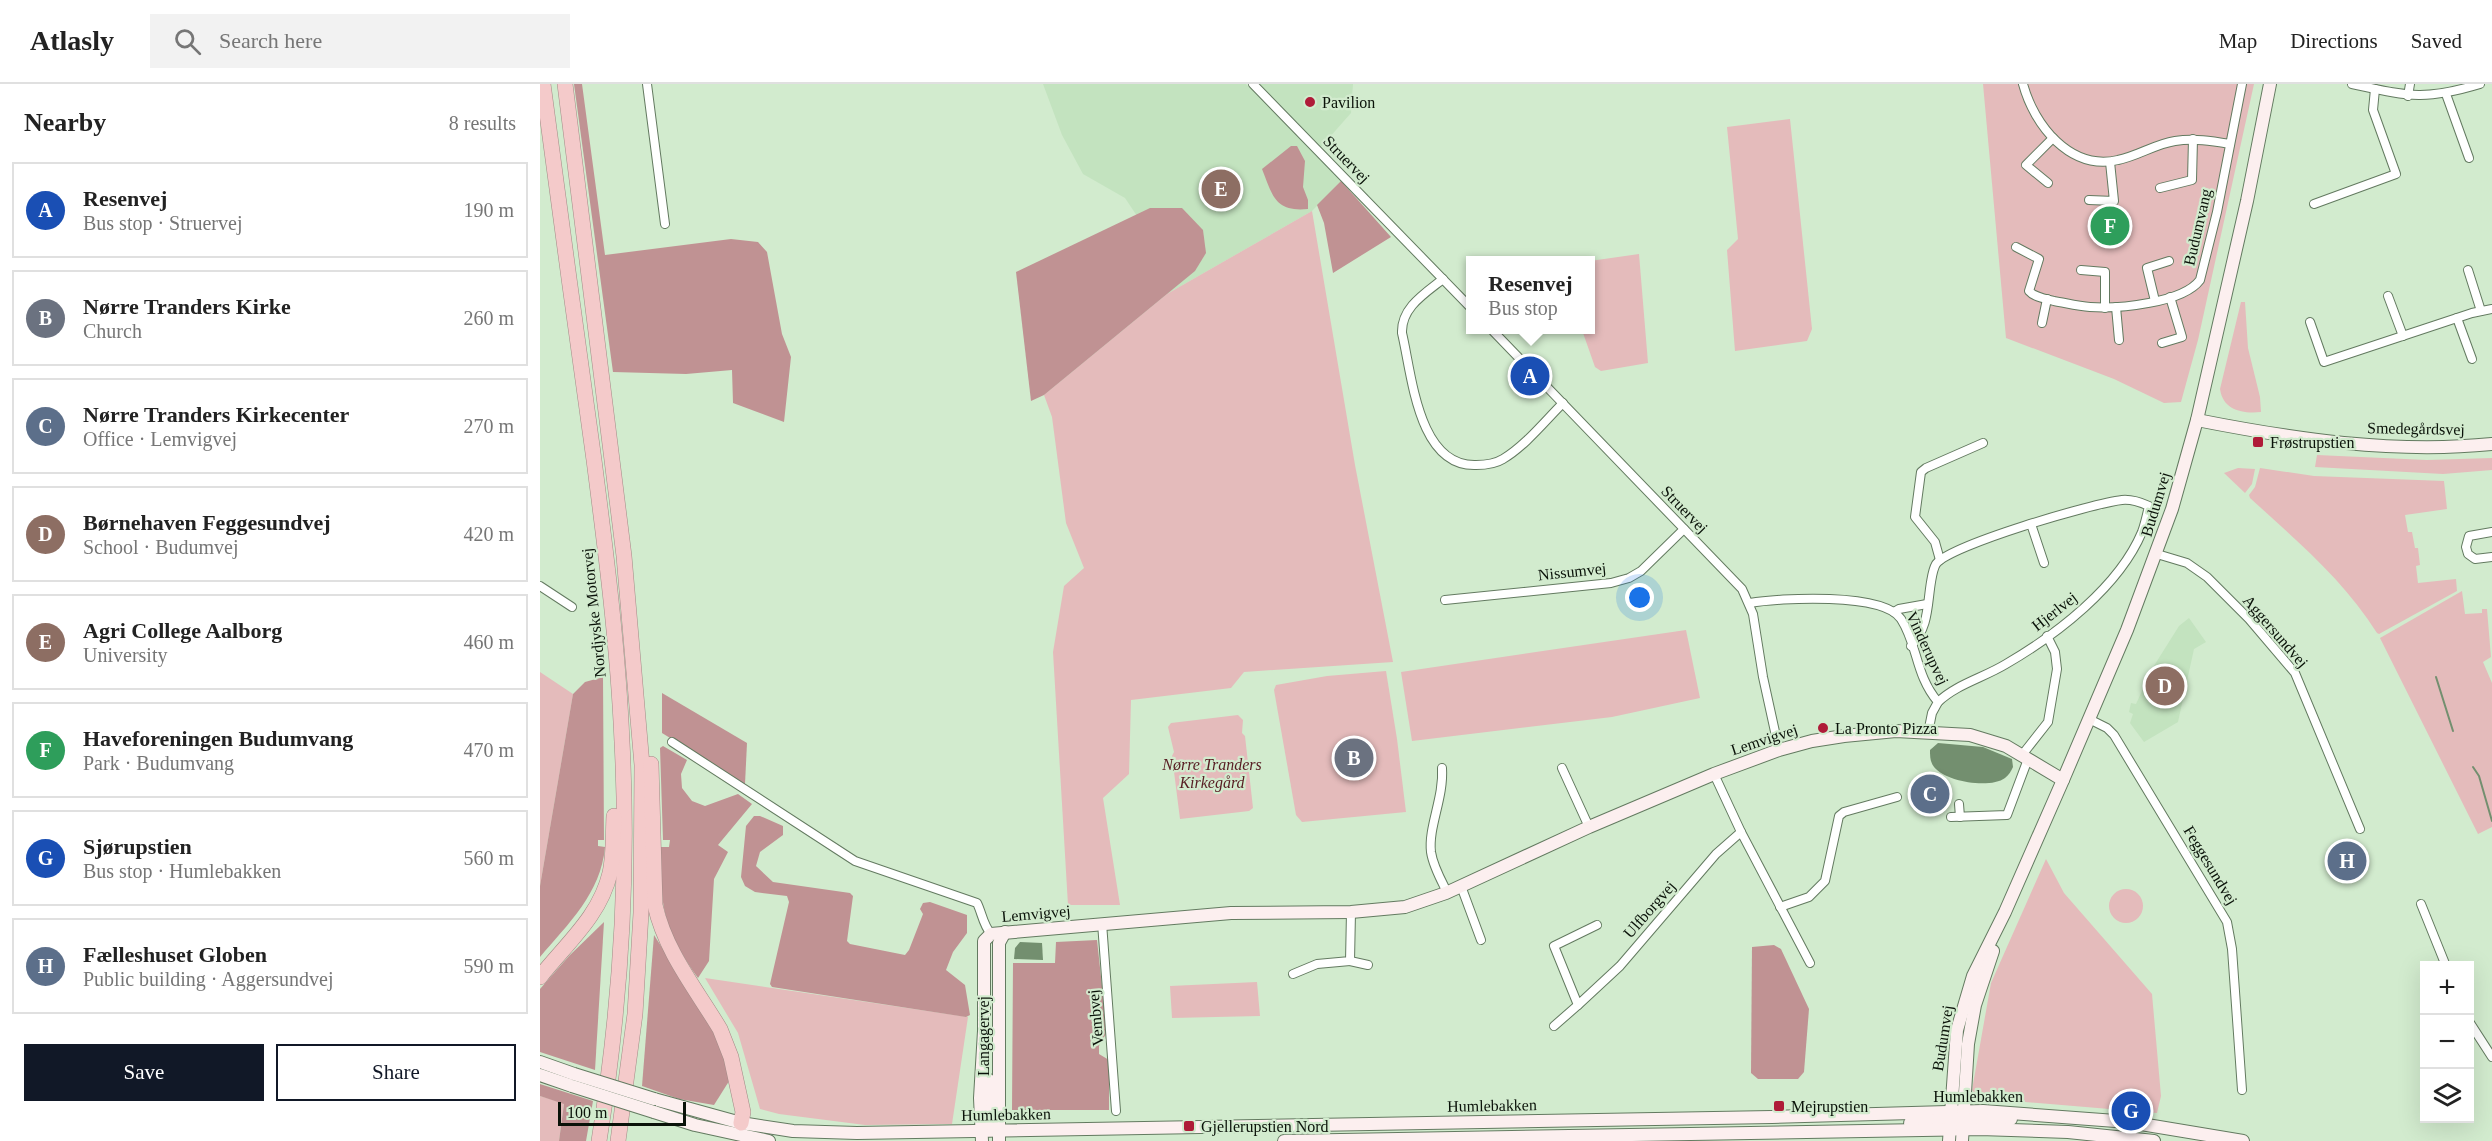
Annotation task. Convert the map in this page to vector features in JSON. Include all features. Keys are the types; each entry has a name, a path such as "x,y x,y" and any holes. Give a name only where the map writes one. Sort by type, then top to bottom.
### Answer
{"highway":[{"name":"Nordjyske Motorvej","path":"543,84 599,499 614,633 622,743 624,886 617,1002 599,1141"},
{"path":"564,84 624,556 646,695 652,777 655,905 658,919 674,956 716,1021 726,1041 743,1112 739,1129"},
{"path":"618,1141 636,1014 641,902 642,765 624,556"},
{"path":"540,977 590,917 604,893 610,872 614,806 614,633"}],"street":[{"path":"646,84 665,224"},
{"name":"Struervej","path":"1253,84 1466,303"},
{"path":"2023,84 2029,105 2039,123 2067,150 2080,157 2110,162 2164,144 2193,139 2230,144"},
{"name":"Budumvang","path":"2047,299 2089,307 2116,307 2170,297 2189,290 2200,280 2217,212 2242,84"},
{"name":"Budumvej","path":"1956,1125 1975,1005 2005,912 2089,719 2157,554 2172,509 2197,420 2247,201 2270,84"},
{"path":"2352,84 2408,96 2446,94 2480,84"},
{"path":"2408,96 2410,84"},
{"path":"2314,204 2396,174 2373,110 2375,89"},
{"path":"2446,94 2469,158"},
{"path":"2048,183 2026,165 2053,138"},
{"name":"Budumvang","path":"2160,188 2192,180 2193,139"},
{"path":"2089,200 2114,201 2110,162"},
{"path":"2016,247 2039,259 2029,291 2031,294 2047,299 2042,323"},
{"name":"Budumvang","path":"2155,301 2147,268 2169,261"},
{"path":"2081,270 2105,272 2105,308"},
{"path":"2468,270 2481,311"},
{"path":"1443,279 1410,307 1401,322 1422,421 1440,451 1452,461 1467,465 1496,462 1518,447 1563,403"},
{"path":"2388,296 2403,336"},
{"path":"2162,343 2182,338 2170,297"},
{"path":"2116,307 2119,340"},
{"path":"2310,322 2324,362 2457,318 2492,309"},
{"path":"2457,318 2472,359"},
{"name":"Struervej","path":"1496,334 1742,589 1750,603 1779,750"},
{"name":"Smedegårdsvej","path":"2197,420 2252,431 2334,441 2413,446 2492,444"},
{"path":"1940,560 1935,543 1915,517 1921,472 1983,443"},
{"name":"Hjerlvej","path":"1938,702 1959,686 2006,664 2048,636 2088,604 2121,568 2143,531 2149,506 2138,501 2123,500 2031,524"},
{"path":"1911,646 1925,627 1933,571 1940,560 2031,524 2044,563"},
{"name":"Nissumvej","path":"1445,600 1611,583 1629,578 1641,571 1684,529"},
{"path":"2492,532 2469,536 2466,547 2468,554 2475,559 2492,557"},
{"name":"Aggersundvej","path":"2157,554 2187,563 2207,577 2248,619 2295,673 2360,829"},
{"path":"540,586 572,607"},
{"name":"Vinderupvej","path":"1750,603 1830,599 1867,603 1885,607 1894,612 1900,619 1922,678 1938,702 1932,713 1928,733"},
{"path":"1894,612 1927,604"},
{"path":"1959,804 1956,817 2007,814 2025,757 2048,722 2057,669 2055,652 2048,636"},
{"name":"Feggesundvej","path":"2089,719 2107,728 2114,735 2227,922 2232,949 2242,1090"},
{"name":"Lemvigvej","path":"672,742 855,861 977,903 983,914 985,927 991,933 1231,913 1351,912 1405,907 1461,886 1589,827 1713,774 1779,750 1812,741 1844,736 1896,731 1970,735 2006,746 2063,780"},
{"path":"1442,768 1442,790 1431,845 1432,858 1446,892"},
{"path":"1562,768 1589,827"},
{"path":"1713,774 1810,963"},
{"path":"1780,907 1809,897 1825,881 1839,816 1844,812 1897,797"},
{"name":"Ulfborgvej","path":"1554,1026 1620,966 1716,854 1741,832"},
{"path":"1461,886 1481,940"},
{"path":"2421,904 2444,961"},
{"path":"1350,961 1351,912"},
{"name":"Vembvej","path":"1102,923 1116,1111"},
{"name":"Ulfborgvej","path":"1578,1005 1554,946 1597,925"},
{"name":"Langagervej","path":"990,1137 999,943 1005,932"},
{"name":"Langagervej","path":"990,1137 988,1049 984,1031 984,941 991,933"},
{"path":"1293,974 1317,964 1350,961 1368,965"},
{"path":"2474,1030 2492,1057"},
{"name":"Humlebakken","path":"540,1062 573,1080"},
{"name":"Humlebakken","path":"540,1075 573,1080 654,1106 739,1129 770,1141"},
{"path":"1956,1125 2076,1117 2149,1125 2243,1141"},
{"name":"Humlebakken","path":"739,1129 990,1137 1772,1118 1956,1125 2068,1132 2154,1141"},
{"name":"Humlebakken","path":"1284,1141 1836,1131 1956,1125"}],"shaded area":[{"path":"574,84 582,84 605,255 731,239 758,242 767,252 782,334 791,357 784,422 733,403 732,370 686,374 613,372"},
{"path":"1043,84 1246,84 1341,181 1312,211 1167,294 1137,216 1125,198 1083,174 1062,135"},
{"path":"1259,84 1353,84 1351,113 1321,147"},
{"path":"1291,146 1297,146 1305,161 1303,187 1308,200 1308,209 1288,208 1277,201 1262,169"},
{"path":"1341,181 1391,237 1333,273 1324,223 1317,205"},
{"path":"1150,208 1182,208 1203,230 1206,253 1195,271 1044,395 1031,401 1016,272"},
{"path":"2189,618 2206,642 2194,649 2178,722 2144,742 2130,723 2133,714 2129,712 2131,703 2136,704 2152,669 2179,626"},
{"path":"603,677 604,840 598,840 598,846 605,847 602,864 582,907 540,957 540,886 573,694 585,682"},
{"path":"662,693 747,743 745,784 662,733"},
{"path":"1938,743 1983,747 2012,759 2013,767 2006,777 1989,783 1968,782 1948,777 1933,765 1931,759 1930,750"},
{"path":"663,746 687,760 681,774 682,788 692,801 705,806 738,794 752,804 718,845 728,852 714,879 709,961 698,978 670,930 663,902 660,847 669,847 670,840 663,840 660,748"},
{"path":"754,816 760,816 783,826 783,835 760,852 756,866 773,882 850,893 853,896 847,941 850,944 905,955 923,914 920,909 923,903 930,902 967,915 967,933 953,952 946,970 965,985 970,1015 966,1017 772,987 770,984 789,902 787,896 755,892 745,886 741,877 746,826"},
{"path":"604,922 595,1070 540,1052 540,989 569,956"},
{"path":"654,935 719,1038 731,1078 714,1105 679,1099 642,1086"},
{"path":"1097,940 1107,1032 1099,1046 1099,1054 1109,1060 1109,1110 1012,1110 1013,963 1055,963 1056,942"},
{"path":"1020,942 1042,943 1043,960 1014,959 1015,948"},
{"path":"1774,945 1781,949 1809,1009 1804,1072 1798,1079 1758,1079 1751,1073 1752,947"},
{"path":"540,1084 593,1101 586,1141 559,1141 564,1104 540,1096"}],"green space":[{"path":"1983,84 2254,84 2198,340 2181,402 2164,403 2114,379 2006,338"},
{"path":"1790,119 1812,329 1807,341 1735,351 1727,250 1738,239 1727,127"},
{"path":"1312,211 1355,465 1393,662 1244,672 1231,688 1131,700 1129,774 1103,798 1120,905 1068,905 1053,652 1064,586 1084,568 1066,523 1052,417 1044,395 1167,294"},
{"path":"1639,254 1648,363 1601,371 1595,367 1583,334 1595,334 1595,260"},
{"path":"2241,302 2245,302 2248,348 2260,397 2261,412 2234,409 2225,402 2220,389"},
{"path":"2317,455 2427,460 2492,458 2492,470 2443,474 2315,467"},
{"path":"2238,468 2255,469 2252,484 2245,493 2224,473"},
{"path":"2260,468 2314,476 2444,481 2447,509 2405,515 2408,532 2412,532 2415,548 2418,548 2420,565 2416,566 2418,583 2456,579 2457,591 2379,634 2377,633 2350,595 2302,545 2250,498 2249,495 2255,487"},
{"path":"2462,591 2465,614 2482,613 2482,609 2487,609 2491,657 2483,662 2492,683 2492,827 2478,834 2380,638"},
{"path":"1686,630 1700,698 1612,717 1412,741 1401,672"},
{"name":"Nørre Tranders Kirkegård","path":"1386,671 1406,812 1302,822 1296,815 1274,690 1276,685 1327,676"},
{"path":"540,672 573,694 540,886"},
{"name":"Nørre Tranders Kirkegård","path":"1238,715 1243,720 1242,733 1245,736 1253,808 1249,811 1180,819 1172,756 1174,752 1168,727 1171,723"},
{"path":"2046,859 2064,893 2152,994 2161,1096 2157,1113 1978,1098 1972,1090 1991,983"},
{"path":"2126,889 2138,894 2143,906 2138,918 2126,923 2114,918 2109,906 2114,894"},
{"path":"705,978 968,1017 952,1124 865,1125 779,1114 760,1109 738,1033"},
{"path":"1257,982 1260,1016 1172,1018 1170,986"},
{"path":"540,1096 564,1103 559,1141 540,1141"}],"waterway":[{"path":"2436,677 2453,731"},
{"path":"2473,767 2479,776 2492,821"}],"place":[{"name":"Pavilion","path":"1310,102"},
{"name":"Agri College Aalborg","path":"1221,189"},
{"name":"Haveforeningen Budumvang","path":"2110,226"},
{"name":"Resenvej","path":"1530,376"},
{"name":"Frøstrupstien","path":"2258,442"},
{"name":"Børnehaven Feggesundvej","path":"2165,686"},
{"name":"La Pronto Pizza","path":"1823,728"},
{"name":"Nørre Tranders Kirke","path":"1354,758"},
{"name":"Nørre Tranders Kirkecenter","path":"1930,794"},
{"name":"Fælleshuset Globen","path":"2347,861"},
{"name":"Mejrupstien","path":"1779,1106"},
{"name":"Sjørupstien","path":"2131,1111"},
{"name":"Gjellerupstien Nord","path":"1189,1126"}]}
